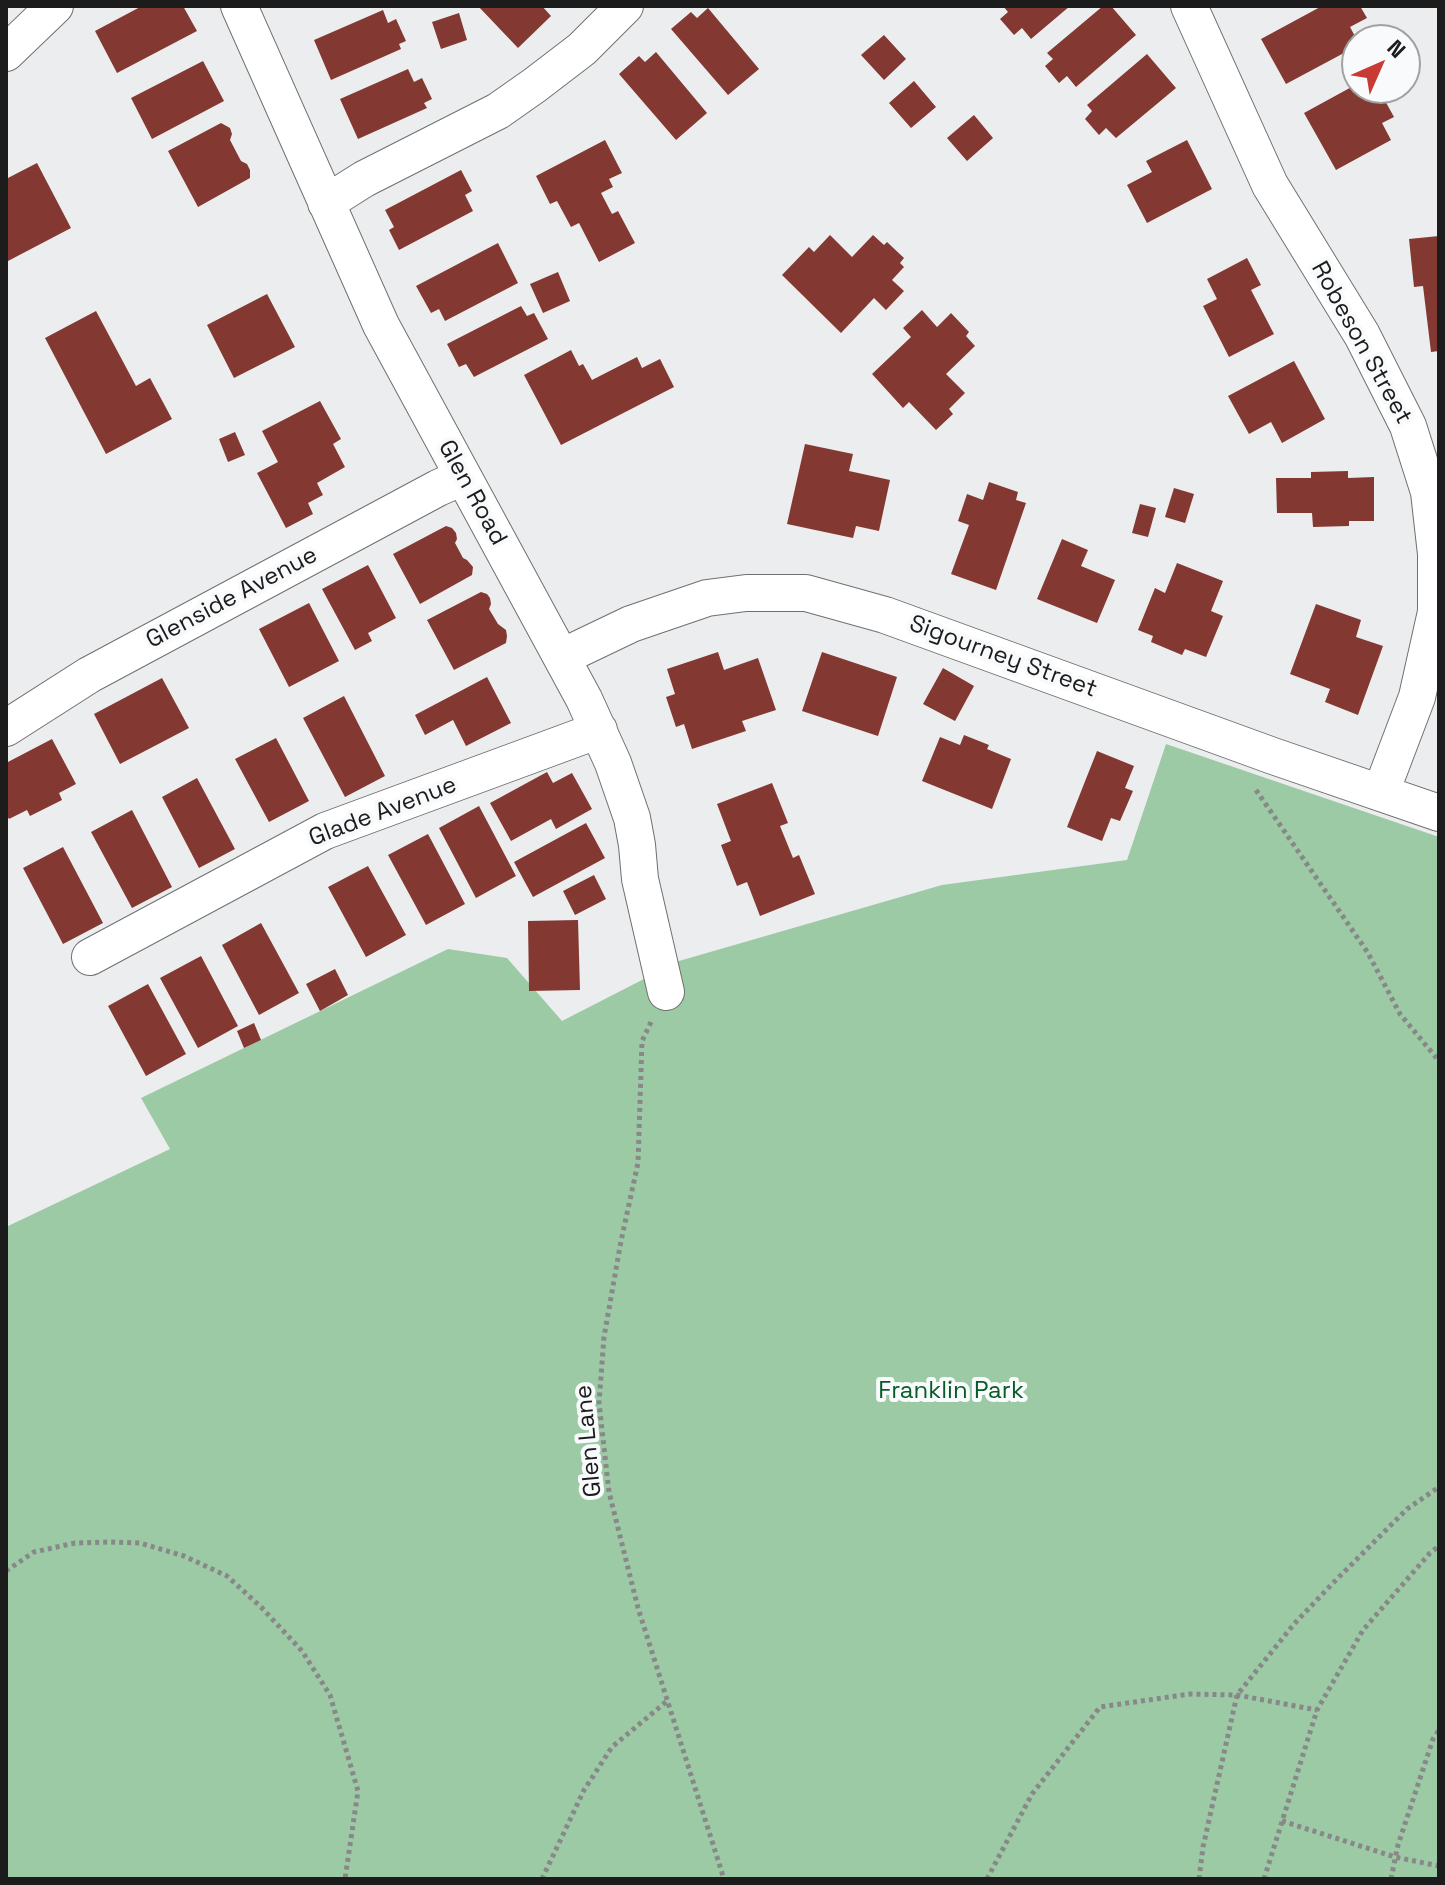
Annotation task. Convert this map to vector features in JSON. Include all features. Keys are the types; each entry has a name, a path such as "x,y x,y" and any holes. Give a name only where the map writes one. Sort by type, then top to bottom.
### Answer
{"street":[{"path":"6,53 55,6"},
{"name":"Glen Road","path":"239,6 381,325 599,730 632,818 640,879 666,992"},
{"path":"326,203 364,179 498,111 582,49 625,6"},
{"name":"Robeson Street","path":"1189,6 1270,185 1362,335 1408,426 1429,492 1436,554 1436,612 1417,697 1381,792"},
{"name":"Glenside Avenue","path":"6,728 89,675 438,488 464,479"},
{"name":"Sigourney Street","path":"562,657 631,624 707,598 746,593 806,593 885,615 1439,813"},
{"name":"Glade Avenue","path":"90,957 325,831 599,730"}],"path":[{"path":"1256,790 1368,953 1400,1014 1439,1061"},
{"name":"Glen Lane","path":"666,992 642,1041 638,1163 604,1337 599,1403 609,1492 638,1608 724,1879"},
{"path":"1199,1879 1203,1847 1237,1695 1294,1624 1334,1582 1407,1509 1439,1487"},
{"path":"6,1571 34,1552 75,1543 111,1542 140,1543 184,1556 227,1576 302,1651 330,1695 358,1791 345,1879"},
{"path":"1264,1879 1317,1710 1363,1630 1439,1546"},
{"path":"987,1879 1032,1794 1100,1707 1190,1694 1237,1695 1317,1710"},
{"path":"542,1879 584,1790 612,1747 667,1701"},
{"path":"1391,1879 1398,1845 1438,1732"},
{"path":"1282,1821 1395,1857 1439,1866"}],"green space":[{"name":"Franklin Park","path":"1166,744 1439,837 1439,1879 6,1879 6,1227 170,1149 141,1098 448,949 507,958 562,1021 679,961 942,885 1127,860"}],"building":[{"path":"142,6 183,6 197,31 117,73 95,31"},
{"path":"478,6 542,6 551,16 518,48"},
{"path":"1003,6 1070,6 1031,39 1022,28 1014,35 1000,19 1008,12"},
{"path":"1103,6 1111,6 1136,35 1076,87 1067,76 1059,83 1045,66 1053,59 1047,53"},
{"path":"1322,6 1360,6 1367,18 1356,24 1341,24 1341,55 1286,84 1261,39"},
{"path":"708,8 759,69 728,95 671,29 691,12 697,18"},
{"path":"383,10 388,23 396,19 406,41 399,44 401,49 331,80 314,40"},
{"path":"459,13 467,40 441,49 432,22"},
{"path":"884,35 906,59 884,80 861,55"},
{"path":"656,52 707,113 676,140 619,74 639,56 645,62"},
{"path":"1147,54 1176,88 1116,138 1106,128 1099,135 1085,119 1092,111 1087,105"},
{"path":"203,61 224,101 152,139 131,98"},
{"path":"408,69 414,82 422,78 432,99 424,103 427,108 358,139 340,99"},
{"path":"914,81 936,107 911,128 889,103"},
{"path":"1341,93 1341,104 1387,104 1394,117 1382,123 1391,140 1336,170 1304,113"},
{"path":"974,115 993,138 967,161 947,138"},
{"path":"221,123 230,128 230,140 241,161 247,164 250,178 198,207 168,151"},
{"path":"605,140 622,173 609,179 613,187 601,193 612,214 618,211 635,243 599,262 579,223 571,227 557,201 550,204 536,176"},
{"path":"1187,140 1212,189 1147,223 1127,185 1152,172 1146,161"},
{"path":"37,163 71,228 8,261 6,179"},
{"path":"461,170 472,191 465,195 473,211 399,250 389,230 394,227 385,210"},
{"path":"830,235 852,257 873,235 884,245 887,242 904,258 900,263 904,267 892,280 904,291 886,310 874,298 841,333 782,275 809,247 814,252"},
{"path":"1439,236 1439,351 1431,352 1423,286 1414,287 1409,239"},
{"path":"498,243 518,283 445,321 439,309 431,313 416,286"},
{"path":"1247,258 1261,285 1251,290 1274,334 1229,357 1203,306 1217,299 1207,279"},
{"path":"558,272 570,301 543,313 530,284"},
{"path":"267,294 295,347 234,378 207,325"},
{"path":"521,306 527,316 534,313 548,339 474,377 466,364 459,367 447,344"},
{"path":"922,310 937,327 951,313 969,332 966,336 975,346 946,374 965,393 949,409 953,414 936,430 909,402 903,408 872,374 911,337 903,328"},
{"path":"96,311 136,386 150,378 172,419 106,454 45,338"},
{"path":"571,350 579,366 583,364 592,380 637,357 642,368 660,359 674,387 561,445 524,375"},
{"path":"1294,361 1325,419 1282,443 1271,422 1249,434 1228,396"},
{"path":"320,401 341,439 333,444 345,467 317,483 323,495 308,503 313,514 286,528 257,473 278,462 262,431"},
{"path":"235,432 245,455 228,462 219,439"},
{"path":"805,444 853,454 849,471 890,480 879,531 856,526 853,538 787,524"},
{"path":"1348,471 1348,478 1374,477 1374,521 1349,521 1349,526 1313,527 1312,513 1277,513 1276,478 1311,478 1311,472"},
{"path":"989,482 1018,492 1016,500 1026,503 996,590 951,574 969,525 958,521 967,494 983,500"},
{"path":"1174,488 1194,494 1185,523 1165,517"},
{"path":"1140,504 1156,508 1148,537 1132,533"},
{"path":"446,526 456,533 455,543 463,558 473,567 472,575 420,604 393,554"},
{"path":"1062,539 1088,550 1081,566 1115,580 1097,623 1037,599"},
{"path":"1177,563 1223,581 1211,611 1223,616 1206,657 1185,649 1182,655 1151,642 1153,636 1138,630 1155,588 1165,593"},
{"path":"368,565 396,618 368,633 372,641 355,650 322,589"},
{"path":"481,592 490,598 489,609 498,624 506,630 506,643 454,670 427,620"},
{"path":"309,603 339,661 289,687 259,629"},
{"path":"1316,604 1361,620 1356,637 1383,646 1358,715 1325,702 1330,689 1290,674"},
{"path":"718,652 724,670 758,658 776,710 742,721 746,731 692,749 684,724 676,727 666,697 675,694 667,669"},
{"path":"822,652 897,677 878,736 802,711"},
{"path":"943,668 974,686 955,721 923,704"},
{"path":"487,677 511,723 466,746 453,720 425,735 415,715"},
{"path":"162,678 189,728 120,764 94,714"},
{"path":"344,696 385,776 345,797 303,718"},
{"path":"964,735 989,745 987,749 1011,759 992,809 922,781 940,737 960,745"},
{"path":"276,738 309,801 269,822 235,759"},
{"path":"52,739 76,784 59,793 62,800 30,816 27,810 9,819 6,814 6,763"},
{"path":"1097,751 1134,766 1125,788 1133,791 1120,821 1111,818 1102,841 1067,827"},
{"path":"547,772 553,783 572,773 592,809 556,829 551,819 511,841 490,803"},
{"path":"197,778 235,849 199,868 162,797"},
{"path":"772,783 788,823 780,826 793,858 799,855 815,894 760,916 747,882 737,886 721,845 731,841 717,804"},
{"path":"479,806 516,876 476,898 439,828"},
{"path":"132,810 172,887 132,908 91,832"},
{"path":"586,823 605,858 533,897 514,862"},
{"path":"428,834 465,904 426,925 388,855"},
{"path":"63,847 103,923 63,944 23,868"},
{"path":"368,866 406,935 366,957 328,887"},
{"path":"594,875 606,899 575,915 563,891"},
{"path":"578,920 580,990 529,991 528,921"},
{"path":"261,923 299,993 259,1015 222,945"},
{"path":"201,956 238,1026 198,1048 160,978"},
{"path":"335,969 348,995 320,1011 306,984"},
{"path":"148,984 186,1054 146,1076 108,1006"},
{"path":"254,1023 261,1040 244,1048 237,1031"}]}
